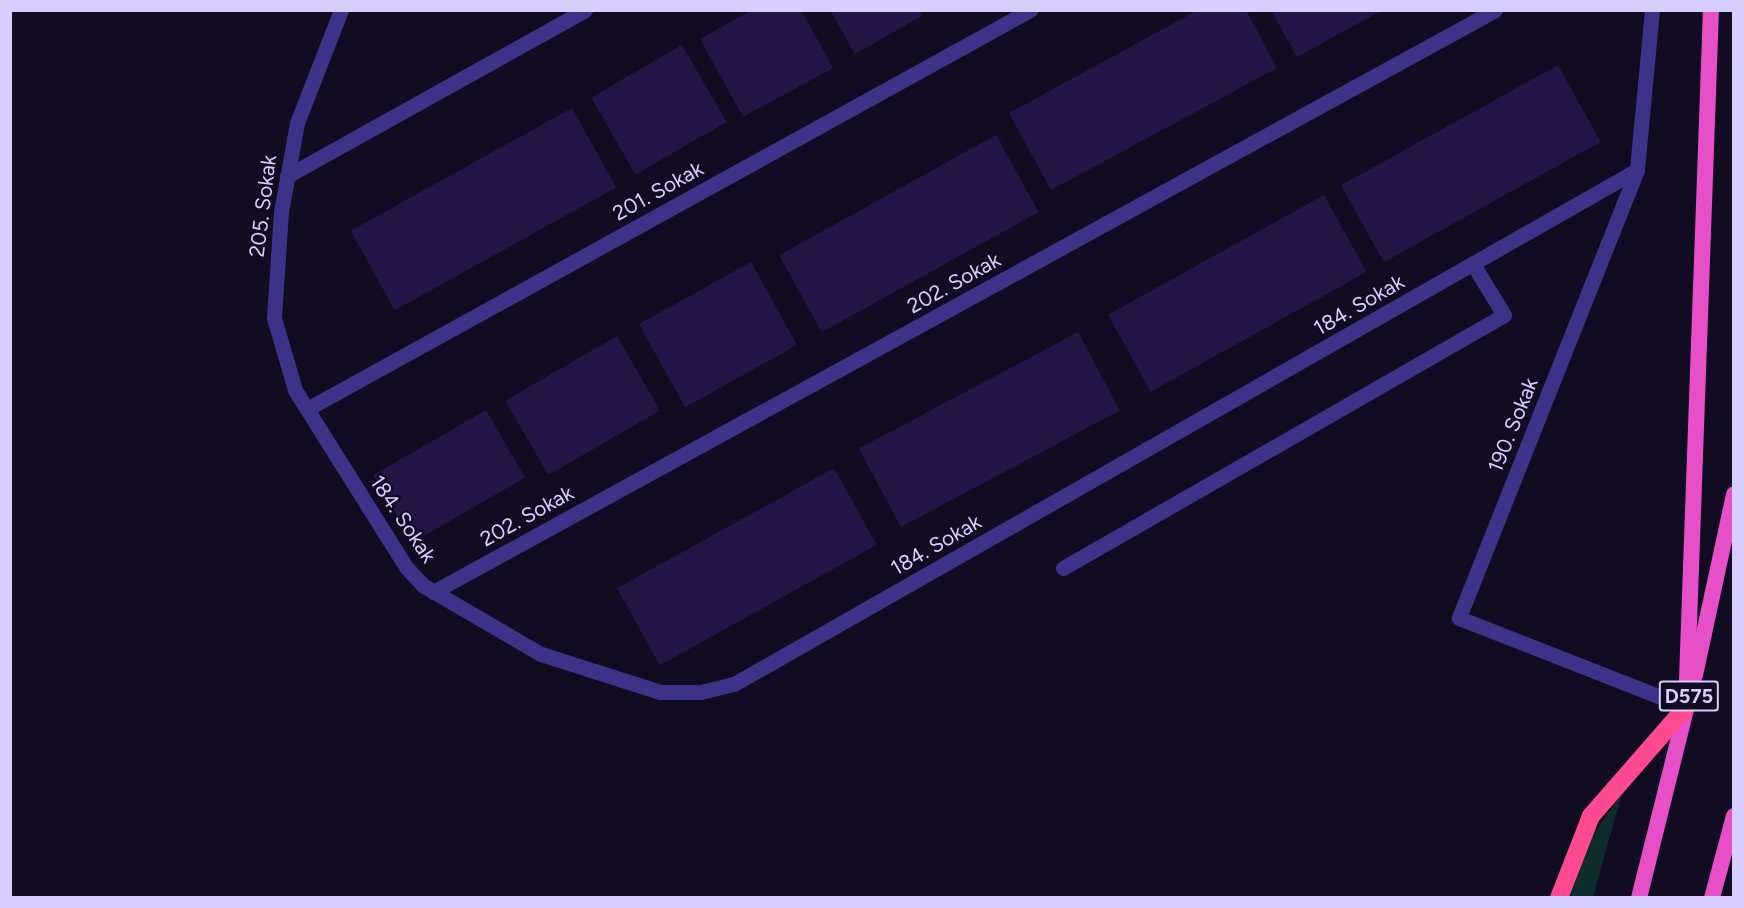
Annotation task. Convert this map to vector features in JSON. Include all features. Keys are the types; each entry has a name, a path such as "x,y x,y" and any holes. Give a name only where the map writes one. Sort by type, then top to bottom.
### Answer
{"highway":[{"path":"1559,897 1591,816 1686,707 1711,10"},
{"name":"D575","path":"1639,897 1686,707 1734,494"},
{"path":"1712,897 1734,816"}],"street":[{"name":"205. Sokak","path":"307,408 285,364 274,318 287,176 297,123 341,10"},
{"path":"287,176 585,10"},
{"name":"201. Sokak","path":"307,408 1030,10"},
{"name":"202. Sokak","path":"432,592 1495,10"},
{"name":"190. Sokak","path":"1652,10 1637,171 1459,618 1686,707"},
{"name":"184. Sokak","path":"307,408 406,567 432,592 521,645 603,678 660,692 718,690 1637,171"},
{"path":"1063,568 1504,315 1473,264"}],"green space":[{"path":"1622,793 1593,897 1569,898 1591,838"}],"building":[{"path":"752,10 801,10 833,68 743,117 700,39"},
{"path":"830,10 919,10 922,16 855,54"},
{"path":"1198,10 1246,10 1277,68 1051,190 1009,113"},
{"path":"1271,10 1383,10 1297,57"},
{"path":"682,45 726,122 636,175 591,98"},
{"path":"1558,65 1601,142 1384,262 1341,185"},
{"path":"572,108 616,188 395,310 351,231"},
{"path":"996,135 1039,212 822,332 779,255"},
{"path":"1324,195 1367,272 1151,392 1108,315"},
{"path":"751,262 797,345 685,407 639,324"},
{"path":"1078,332 1120,411 901,527 859,448"},
{"path":"617,336 660,410 548,475 505,401"},
{"path":"486,410 525,478 412,543 373,475"},
{"path":"834,468 877,545 660,665 617,588"}]}
